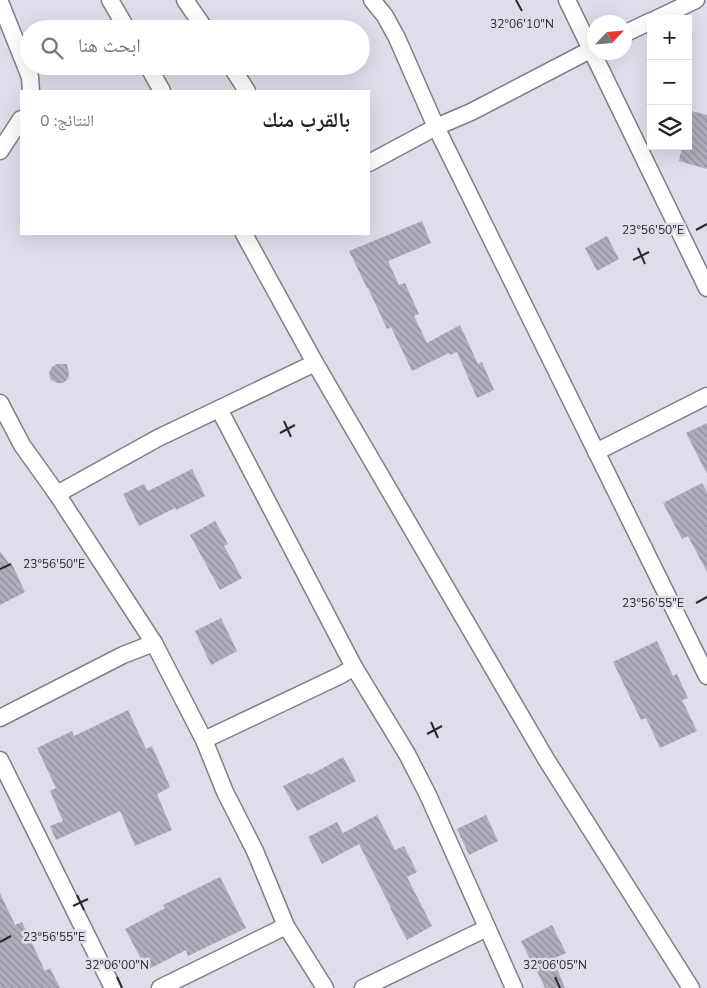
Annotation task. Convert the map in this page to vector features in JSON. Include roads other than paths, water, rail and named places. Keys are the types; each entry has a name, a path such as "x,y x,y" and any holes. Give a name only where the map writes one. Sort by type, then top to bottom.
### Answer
{"street":[{"path":"110,0 122,20"},
{"path":"185,0 199,20"},
{"path":"372,0 385,16 397,38 436,127 707,676"},
{"path":"567,0 587,38"},
{"path":"664,15 696,0"},
{"path":"0,2 20,52"},
{"path":"632,30 647,23"},
{"path":"370,162 436,127 471,112 587,52"},
{"path":"598,60 707,288"},
{"path":"29,75 31,90"},
{"path":"153,75 161,90"},
{"path":"236,75 246,90"},
{"path":"0,151 20,121"},
{"path":"245,235 315,363 546,759 691,988"},
{"path":"57,494 158,438 315,363"},
{"path":"596,452 707,396"},
{"path":"0,403 22,446 57,494 154,643 204,740 225,792 255,850 286,926 326,988"},
{"path":"219,409 354,667 416,769 514,988"},
{"path":"0,718 123,655 154,643"},
{"path":"204,740 341,675 354,667"},
{"path":"0,760 113,988"},
{"path":"160,988 286,926"},
{"path":"363,988 487,928"}]}
